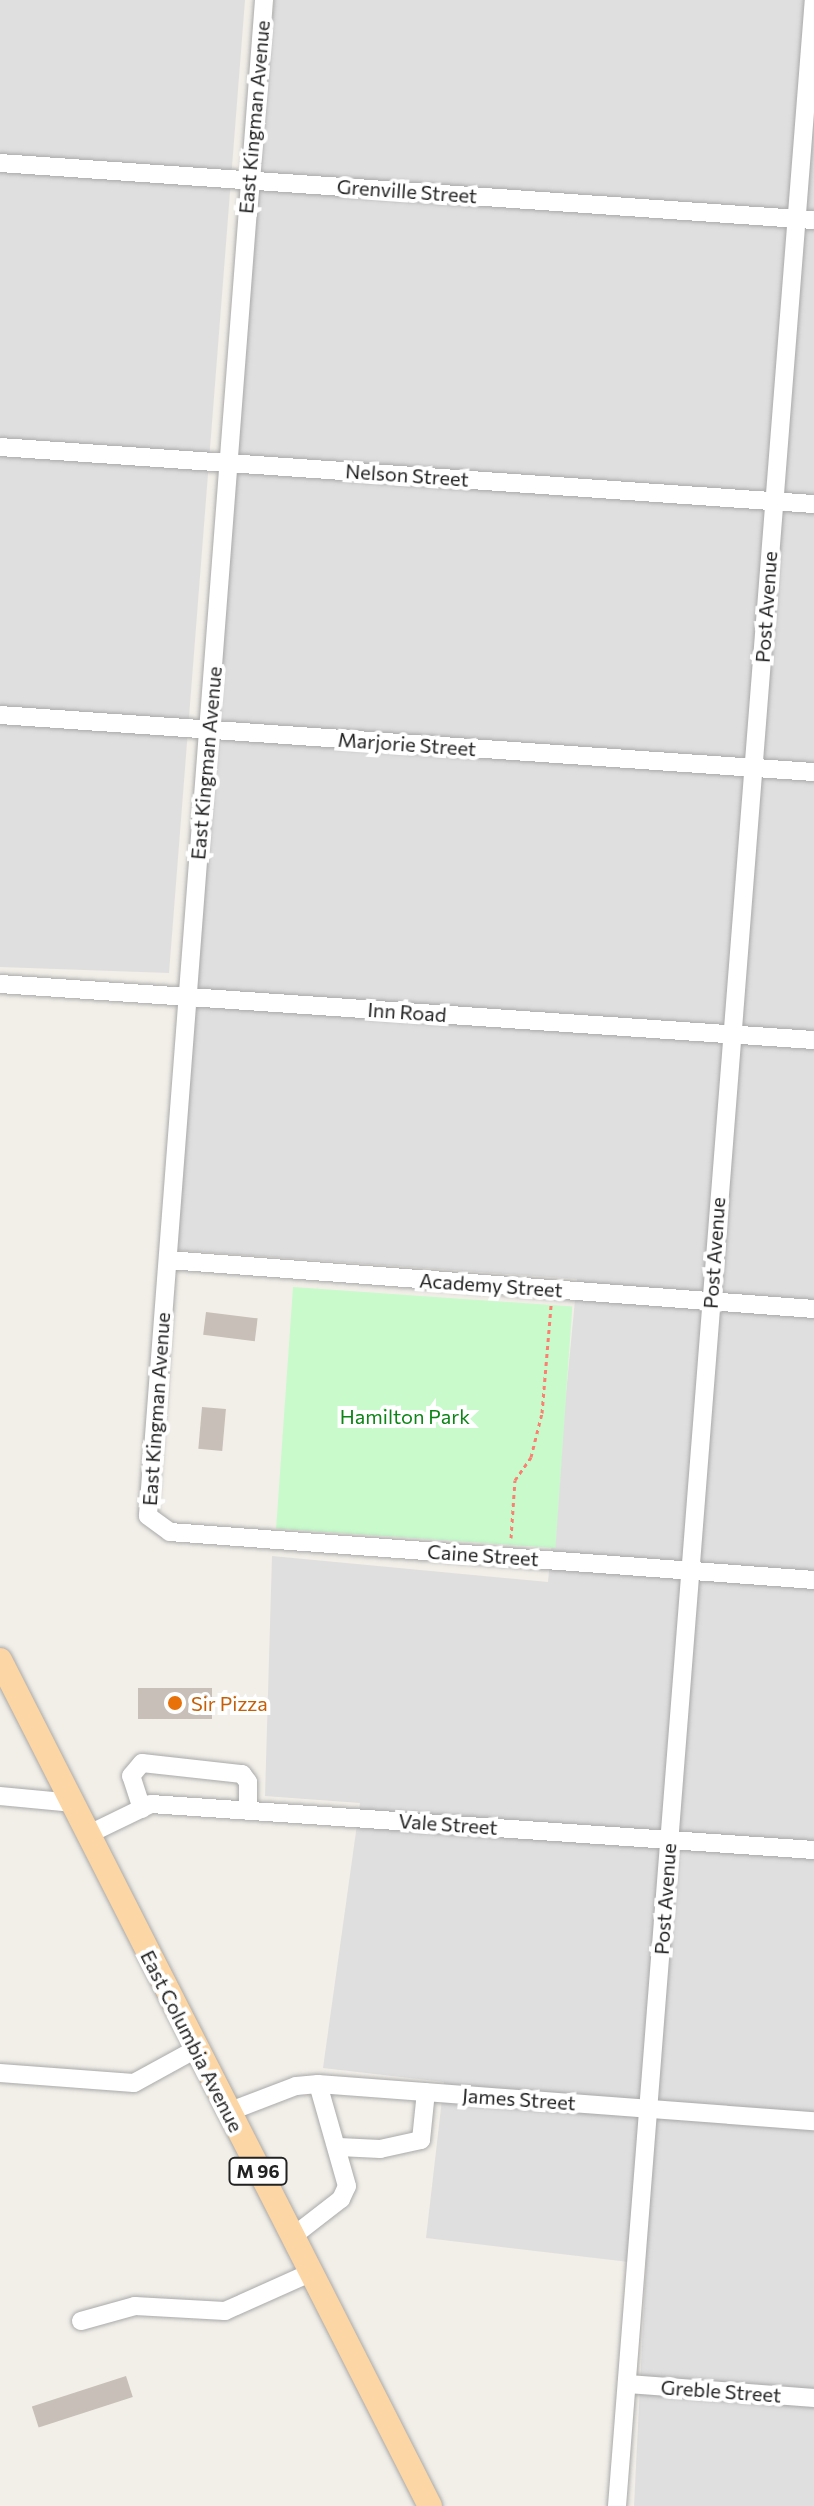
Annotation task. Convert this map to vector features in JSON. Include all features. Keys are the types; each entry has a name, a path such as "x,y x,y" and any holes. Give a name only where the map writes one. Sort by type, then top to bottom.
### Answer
{"main road":[{"name":"East Columbia Avenue","path":"0,1661 430,2506"}],"street":[{"name":"East Kingman Avenue","path":"153,1523 146,1507 168,1260 264,0"},
{"name":"Post Avenue","path":"617,2506 774,501 806,219 814,0"},
{"name":"Grenville Street","path":"0,163 806,219"},
{"name":"Nelson Street","path":"0,447 814,504"},
{"name":"Marjorie Street","path":"0,715 814,772"},
{"name":"Inn Road","path":"0,984 814,1040"},
{"name":"Academy Street","path":"168,1260 814,1309"},
{"name":"Caine Street","path":"153,1523 170,1532 814,1580"},
{"path":"142,1809 131,1776 142,1763 242,1774 248,1782 248,1811"},
{"path":"0,1796 74,1803"},
{"name":"Vale Street","path":"89,1834 151,1804 814,1850"},
{"path":"0,2073 134,2083 196,2049"},
{"path":"292,2237 341,2199 347,2186 339,2147 318,2084"},
{"name":"James Street","path":"228,2112 296,2086 318,2084 814,2121"},
{"path":"339,2147 380,2149 421,2140 426,2092"},
{"path":"81,2321 135,2306 225,2311 310,2273"},
{"name":"Greble Street","path":"628,2384 814,2398"}],"path":[{"path":"514,1557 512,1491 531,1457 542,1413 553,1290"}],"shaded area":[{"path":"0,0 245,0 169,973 0,967"},
{"path":"274,0 814,0 814,2506 634,2506 646,2264 426,2238 444,2082 323,2068 360,1803 265,1796 272,1556 548,1582 577,1279 174,1250"}],"green space":[{"name":"Hamilton Park","path":"293,1287 572,1307 555,1548 276,1528"}],"building":[{"path":"206,1312 258,1318 255,1341 203,1335"},
{"path":"202,1407 226,1409 222,1451 198,1449"},
{"name":"Sir Pizza","path":"138,1688 212,1688 212,1719 138,1719"},
{"path":"126,2376 133,2397 39,2428 32,2407"}],"place":[{"name":"Sir Pizza","path":"175,1703"}]}
